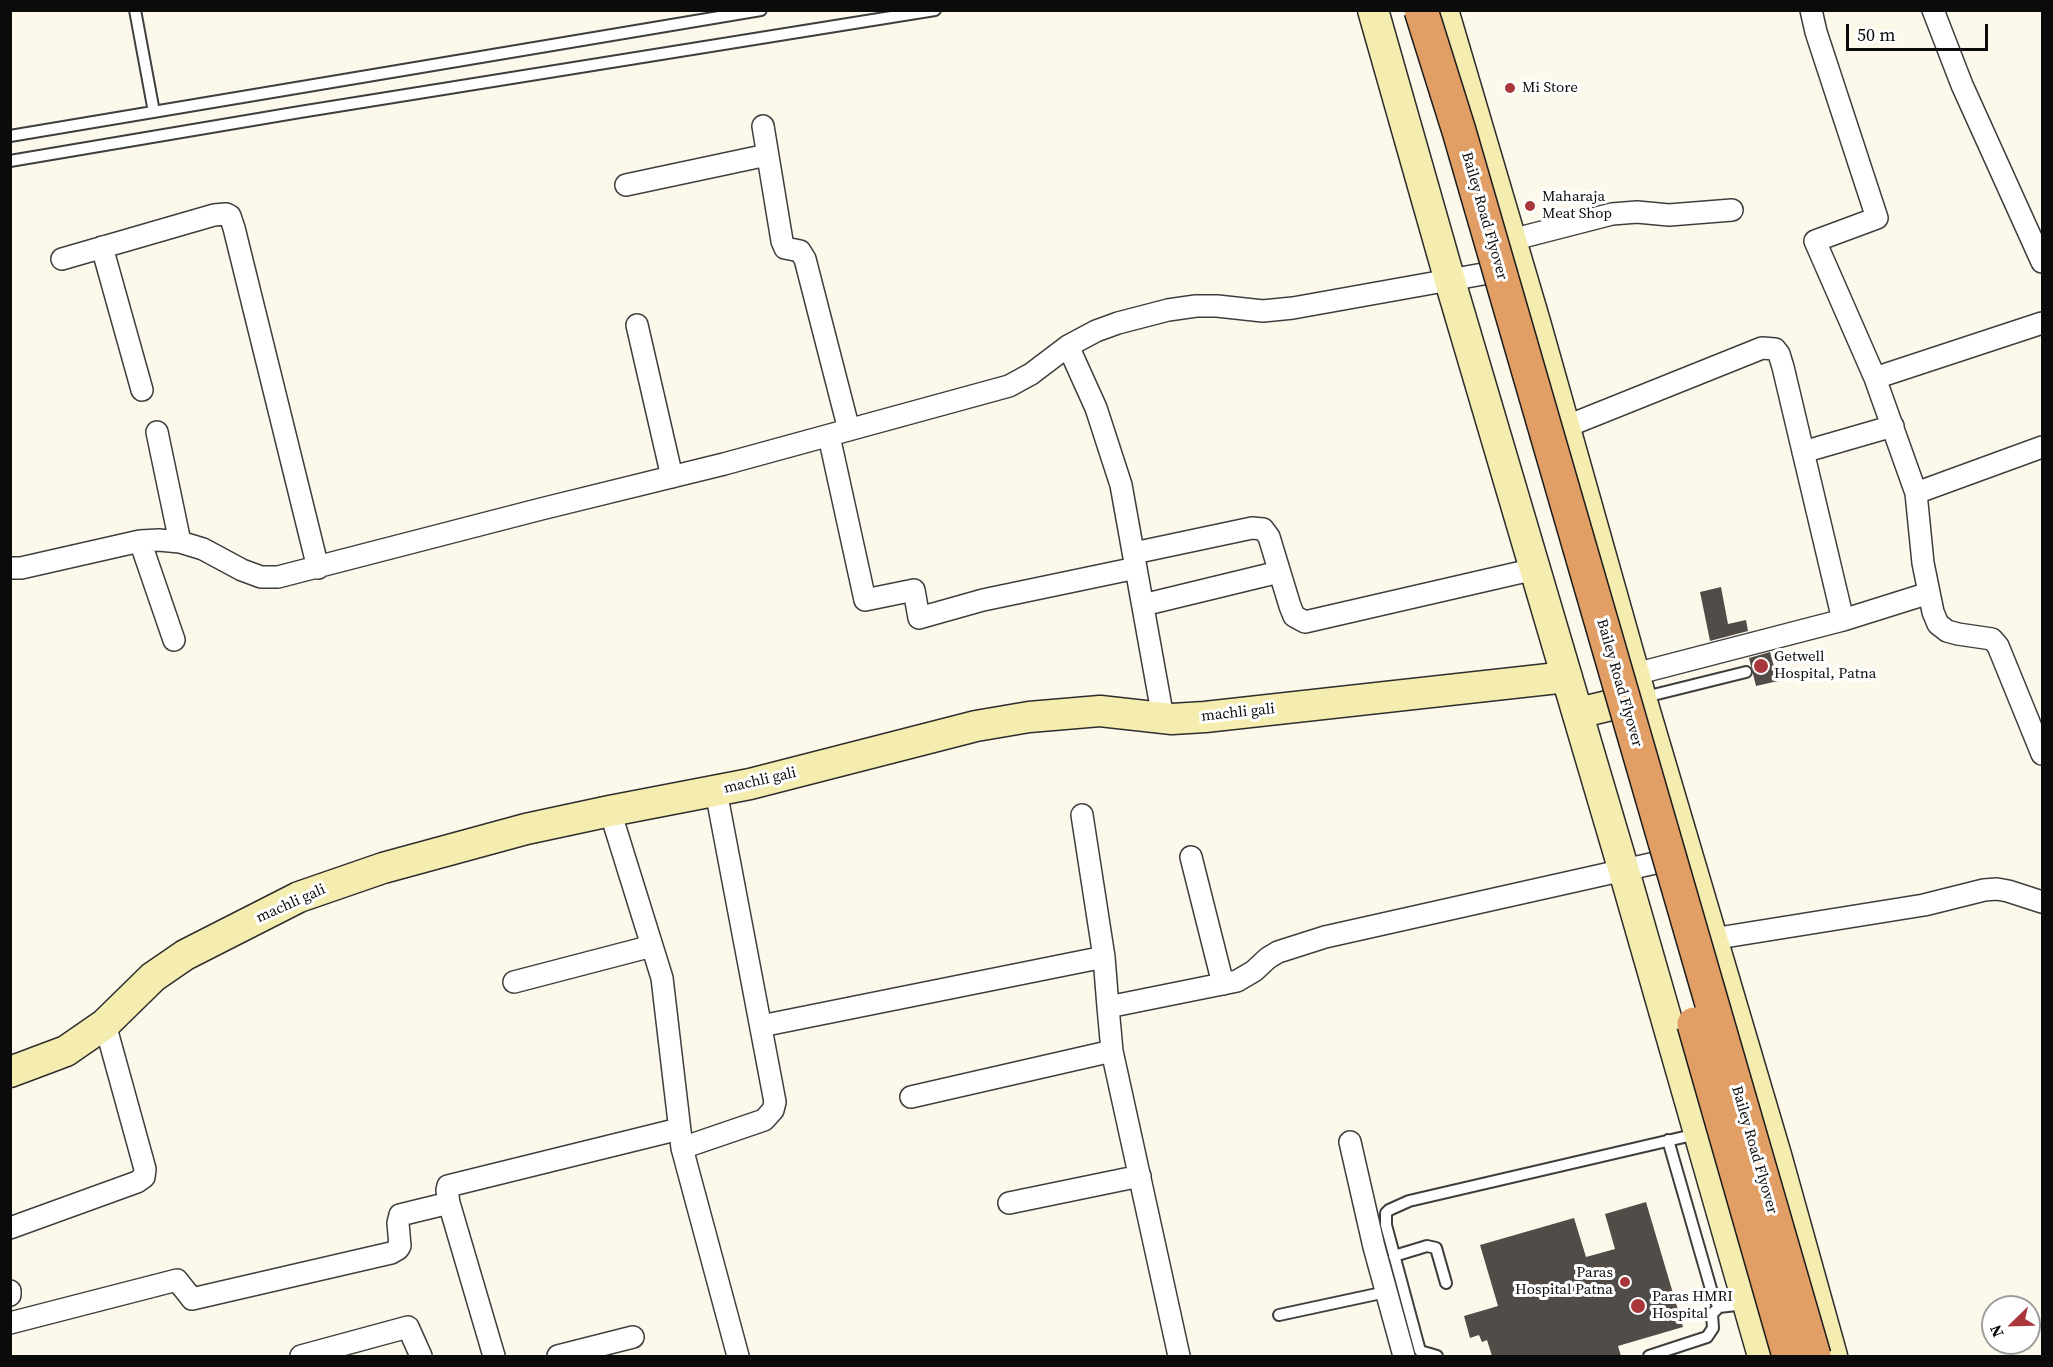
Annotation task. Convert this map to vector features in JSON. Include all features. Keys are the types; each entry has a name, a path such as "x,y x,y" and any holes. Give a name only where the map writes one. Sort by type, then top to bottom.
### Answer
{"highway":[{"name":"Bailey Road Flyover","path":"1398,10 1440,138 1789,1356"},
{"name":"Bailey Road Flyover","path":"1421,10 1824,1356"}],"main road":[{"path":"1373,10 1450,281 1700,1133 1734,1305 1763,1356"},
{"path":"1443,10 1712,939 1824,1356"},
{"name":"machli gali","path":"10,1071 66,1051 105,1024 153,977 185,955 299,897 383,868 526,829 750,784 976,726 1029,717 1100,711 1163,718 1205,717 1567,677"},
{"path":"1578,713 1638,686"}],"street":[{"path":"1811,10 1876,218 1815,241 1875,378 1916,493 1923,563 1938,624 1947,631 1992,639 1998,646 2043,754"},
{"path":"1933,10 1962,85 2043,262"},
{"path":"763,126 782,241 785,248 800,251 805,259 839,433 865,600 914,590 919,618 1258,527 1266,532 1294,616 1300,621 1309,622 1535,568"},
{"path":"626,184 767,155"},
{"path":"10,568 21,568 140,541 159,540 180,542 203,549 242,570 261,576 278,577 672,477 1009,386 1031,374 1068,346 1118,322 1168,310 1217,306 1244,310 1283,309 1450,281 1612,214 1637,212 1669,215 1732,210"},
{"path":"62,258 214,215 222,213 230,216 318,568"},
{"path":"102,247 142,390"},
{"path":"1875,378 2043,323"},
{"path":"637,325 672,477"},
{"path":"1068,346 1096,408 1115,462 1163,718"},
{"path":"1565,427 1762,348 1775,349 1783,367 1843,620"},
{"path":"1803,452 1893,426"},
{"path":"157,432 180,542"},
{"path":"1916,493 2043,447"},
{"path":"140,541 174,640"},
{"path":"1143,605 1279,572"},
{"path":"1638,686 1929,593"},
{"path":"494,1356 449,1203 447,1190 451,1184 755,1124 770,1116 775,1102 716,791"},
{"path":"610,811 662,978 681,1138 738,1356"},
{"path":"1082,814 1104,957 1112,1052 1179,1356"},
{"path":"1108,1007 1245,978 1268,958 1291,946 1688,856"},
{"path":"1191,857 1223,984"},
{"path":"1712,939 1924,905 1984,890 1997,889 2043,902"},
{"path":"514,982 652,946"},
{"path":"761,1026 1104,957"},
{"path":"10,1228 137,1182 144,1177 145,1169 105,1024"},
{"path":"911,1098 1112,1052"},
{"path":"1350,1142 1374,1247 1404,1356"},
{"path":"1009,1203 1140,1176"},
{"path":"10,1323 177,1280 192,1299 391,1253 400,1245 398,1223 400,1215 449,1203"},
{"path":"301,1356 408,1327 421,1356"},
{"path":"558,1356 633,1337"}],"lane":[{"path":"135,10 154,112"},
{"path":"10,136 762,10"},
{"path":"10,161 935,10"},
{"path":"1638,686 1746,672"},
{"path":"1437,1356 1420,1351 1386,1218 1386,1213 1392,1206 1700,1133"},
{"path":"1668,1140 1713,1296 1734,1305"},
{"path":"1394,1256 1427,1246 1436,1248 1446,1283"},
{"path":"1279,1315 1386,1292"},
{"path":"1648,1356 1707,1337 1713,1328 1712,1314 1734,1305"}],"building":[{"path":"1721,587 1728,624 1746,620 1748,631 1710,641 1700,592"},
{"path":"1770,652 1778,681 1756,686 1749,658"},
{"name":"Paras Hospital Patna","path":"1646,1202 1683,1327 1618,1346 1621,1356 1492,1356 1487,1340 1482,1342 1479,1335 1470,1338 1464,1316 1498,1306 1480,1245 1574,1218 1586,1257 1615,1249 1605,1214"}],"place":[{"name":"Mi Store","path":"1510,88"},
{"name":"Maharaja Meat Shop","path":"1530,206"},
{"name":"Getwell Hospital, Patna","path":"1761,666"},
{"name":"Paras Hospital Patna","path":"1625,1282"},
{"name":"Paras HMRI Hospital","path":"1638,1306"}]}
